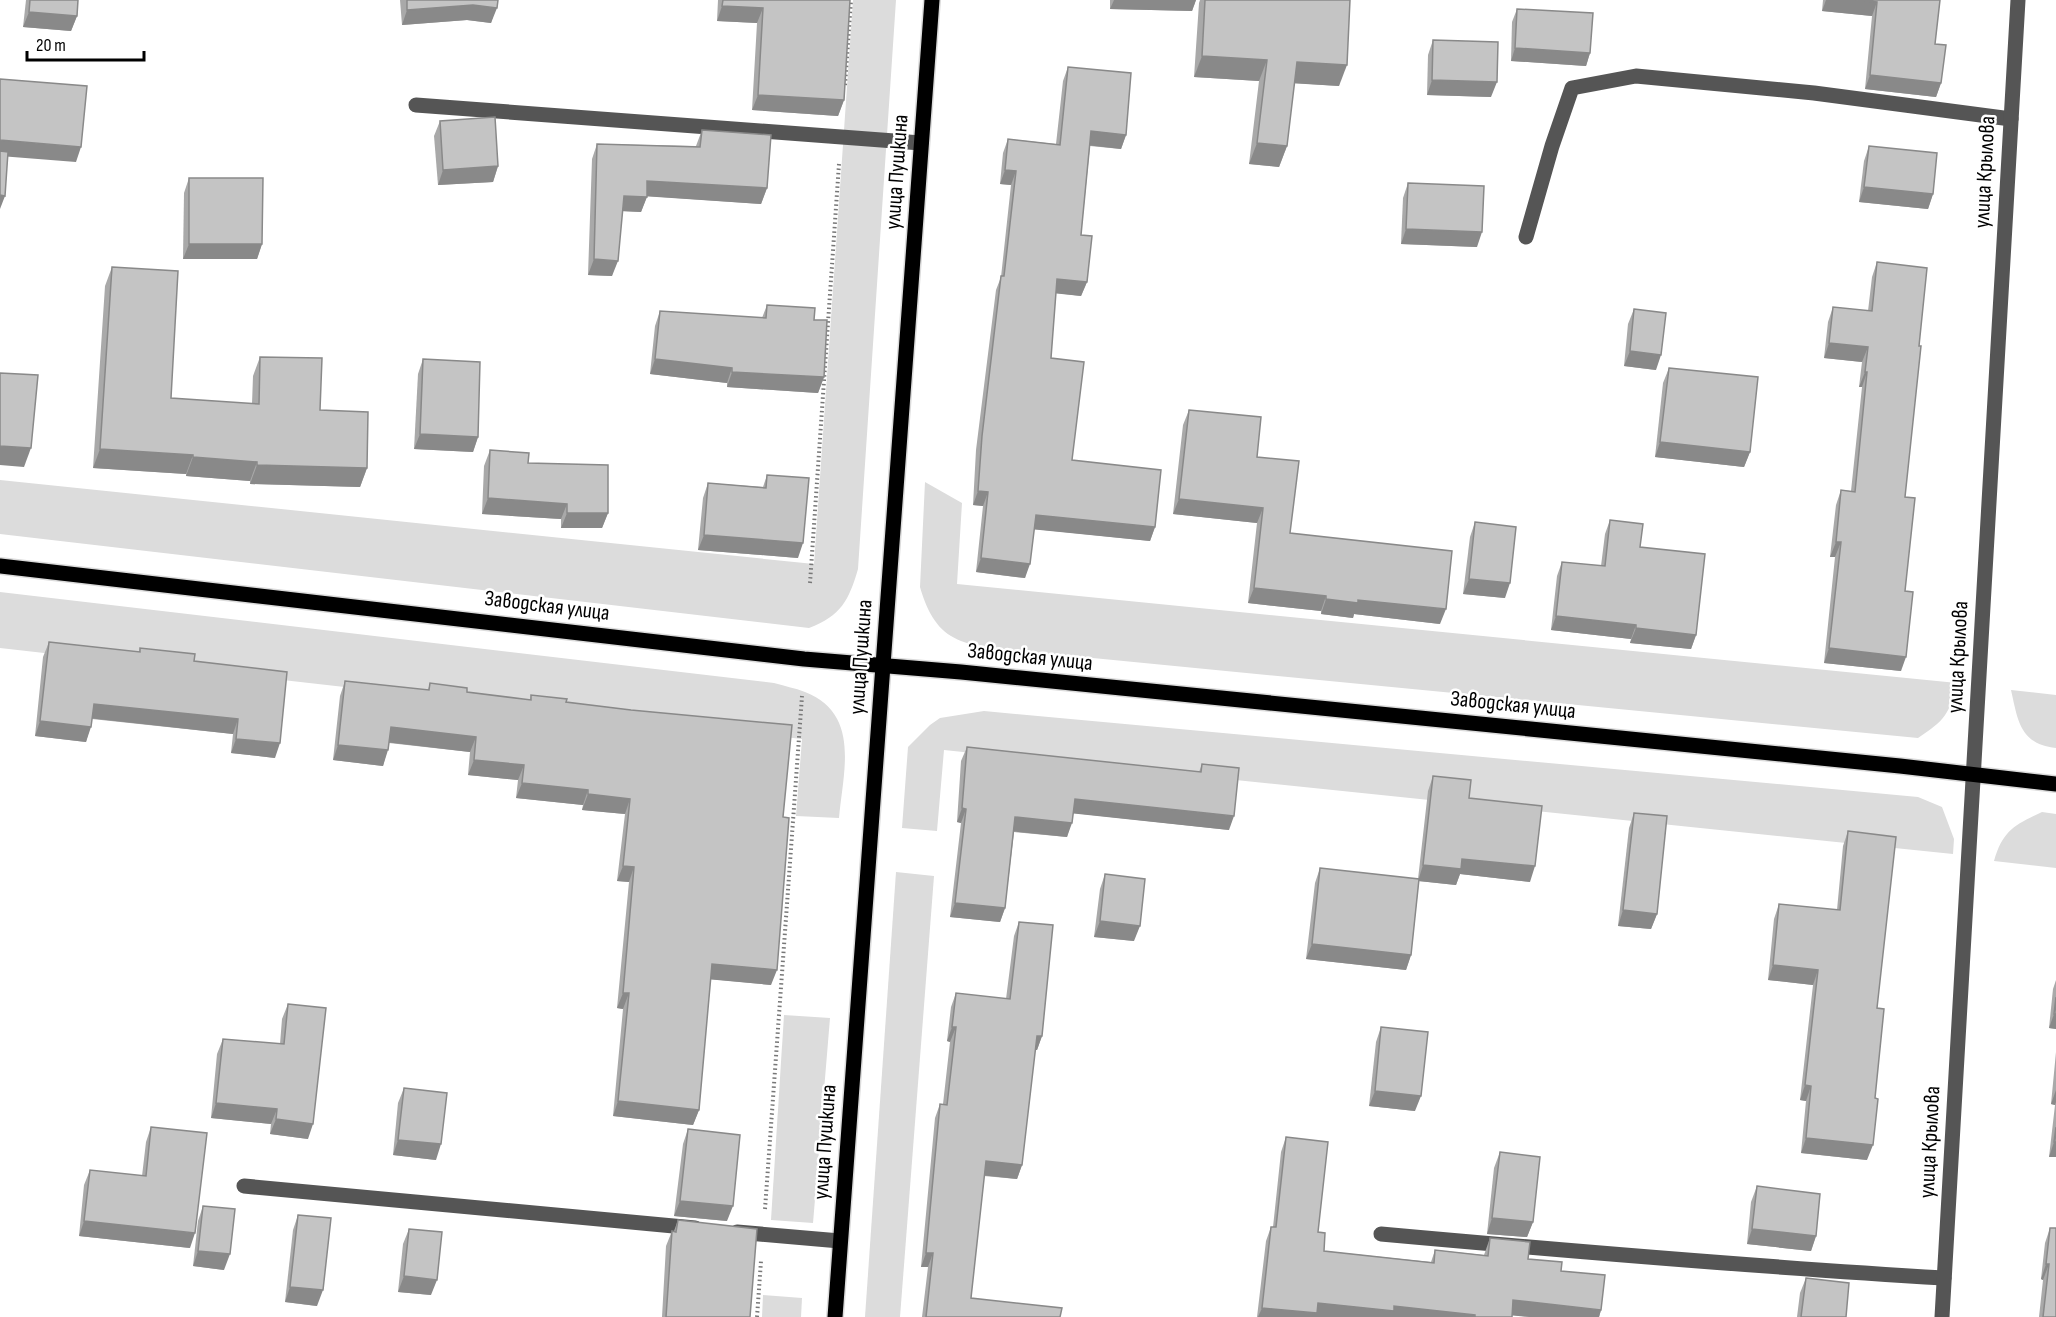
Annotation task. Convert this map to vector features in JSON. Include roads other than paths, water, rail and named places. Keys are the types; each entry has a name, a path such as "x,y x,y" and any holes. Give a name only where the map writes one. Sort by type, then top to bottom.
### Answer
{"main road":[{"name":"улица Пушкина","path":"835,1317 932,0"},
{"name":"Заводская улица","path":"0,566 804,659 2056,784"}],"street":[{"name":"улица Крылова","path":"1942,1317 2018,0"},
{"path":"1526,237 1552,146 1572,87 1636,76 1814,93 2011,119"},
{"path":"416,105 921,143"},
{"path":"244,1185 704,1229"},
{"path":"728,1231 840,1241"},
{"path":"1382,1234 1774,1268 1944,1278"}]}
